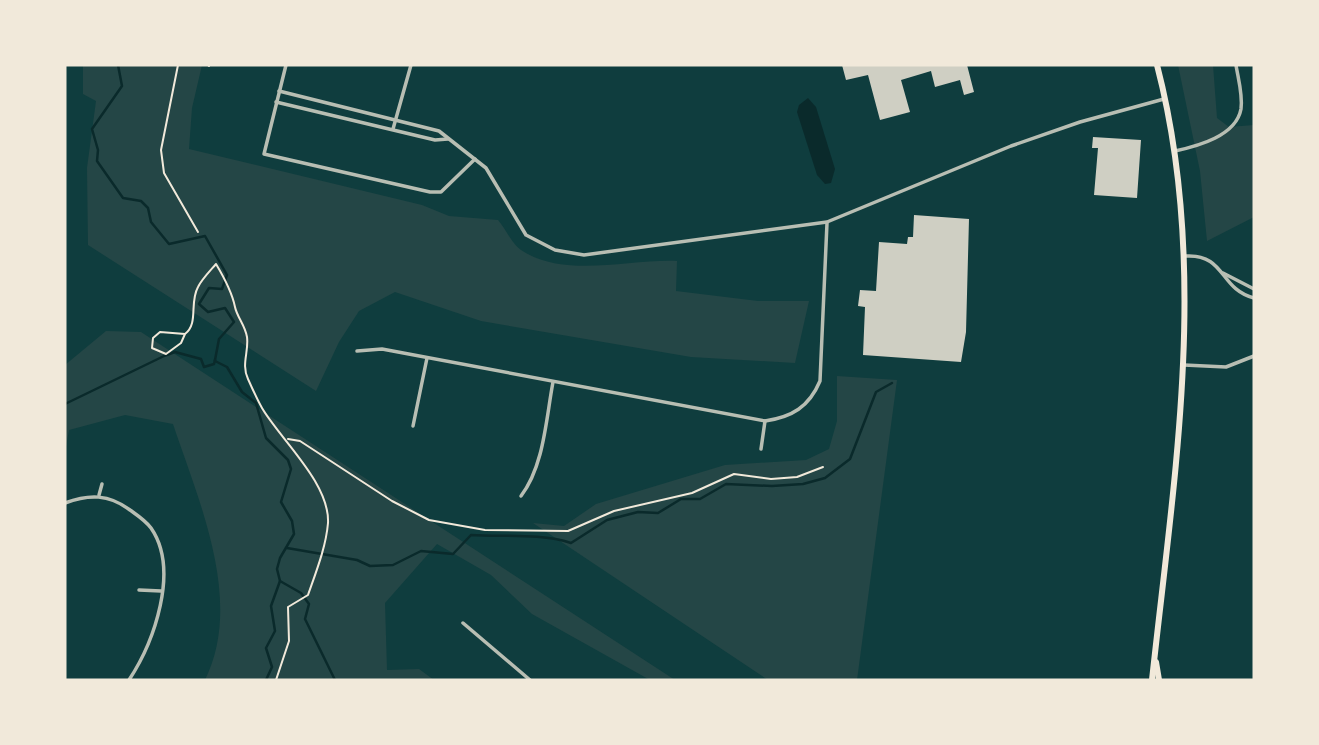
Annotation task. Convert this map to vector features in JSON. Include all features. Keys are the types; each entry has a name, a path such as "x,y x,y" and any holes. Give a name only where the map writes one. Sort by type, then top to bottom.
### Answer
{"main road":[{"path":"1151,680 1184,365 1185,257 1166,99 1157,65"},
{"path":"1155,660 1159,680"}],"street":[{"path":"286,65 264,154 429,192 441,192 475,159"},
{"path":"393,129 411,65"},
{"path":"1173,151 1198,146 1233,125 1241,106 1236,65"},
{"path":"279,90 439,131 486,168 526,235 555,250 584,254 827,222 1010,146 1080,122 1166,99"},
{"path":"276,102 435,140 448,139"},
{"path":"357,351 382,349 765,421 796,412 809,402 820,381 827,222"},
{"path":"1185,257 1202,256 1210,260 1231,286 1254,298"},
{"path":"1223,273 1254,289"},
{"path":"1184,365 1226,367 1254,356"},
{"path":"413,426 427,358"},
{"path":"521,496 530,485 537,463 554,381"},
{"path":"761,449 765,421"},
{"path":"99,496 102,484"},
{"path":"65,503 99,496 116,501 150,526 160,551 162,592 151,640 129,680"},
{"path":"139,590 162,592"},
{"path":"463,623 530,680"}],"path":[{"path":"178,65 161,150 164,173 198,232"},
{"path":"185,334 160,332 153,338 152,348 166,354 181,344 194,320 191,306 198,285 216,264 233,293 235,308 243,320 247,337 244,367 247,377 262,409 288,439 307,470 327,514 319,561 308,595 303,601 294,601 288,607 289,640 276,680"},
{"path":"288,439 300,441 392,500 429,520 485,530 568,531 614,511 692,493 734,474 771,479 797,477 823,467"}],"shaded area":[{"path":"83,65 202,65 192,108 189,149 422,205 449,216 498,220 521,250 538,259 557,264 597,266 677,261 676,291 758,301 809,301 795,363 691,357 481,321 395,292 359,311 339,342 316,391 88,245 87,168 96,101 83,94"},
{"path":"1178,65 1213,65 1217,118 1229,127 1254,125 1254,217 1207,241 1200,171"},
{"path":"808,98 816,107 835,169 831,183 825,184 817,175 797,112 799,105"},
{"path":"106,331 141,332 675,680 650,680 532,614 491,575 437,544 385,603 387,670 419,669 434,680 205,680 216,650 220,618 219,585 205,518 173,424 125,415 69,430 65,452 65,365"},
{"path":"837,376 897,380 857,680 768,680 533,523 564,526 596,504 725,465 806,460 829,449 837,421"}],"building":[{"path":"842,65 967,65 974,92 964,95 960,80 935,87 931,71 901,80 910,112 880,120 868,75 846,80"},
{"path":"1093,137 1141,140 1137,198 1094,195 1098,148 1092,148"},
{"path":"914,215 969,219 966,332 961,362 863,355 865,307 858,306 860,290 876,291 879,242 907,244 908,237 913,237"}],"waterway":[{"path":"118,65 122,86 92,129 98,150 97,161 123,198 141,201 148,208 151,222 169,244 205,236 227,275 222,289 209,288 199,304 208,312 225,308 234,322 219,339 215,360"},
{"path":"65,404 175,352 201,359 204,367 214,364 215,360"},
{"path":"215,361 227,367 242,392 256,403 266,438 288,460 291,469 281,502 292,521 294,534 280,558 277,569 280,581 271,606 275,631 266,648 272,667 266,680"},
{"path":"287,548 357,560 370,566 393,565 421,551 453,554 471,535 535,537 571,543 607,520 638,512 658,513 681,499 700,499 726,484 803,484 825,478 850,459 876,392 892,383"},
{"path":"280,581 301,593 309,604 305,619 335,680"}]}
